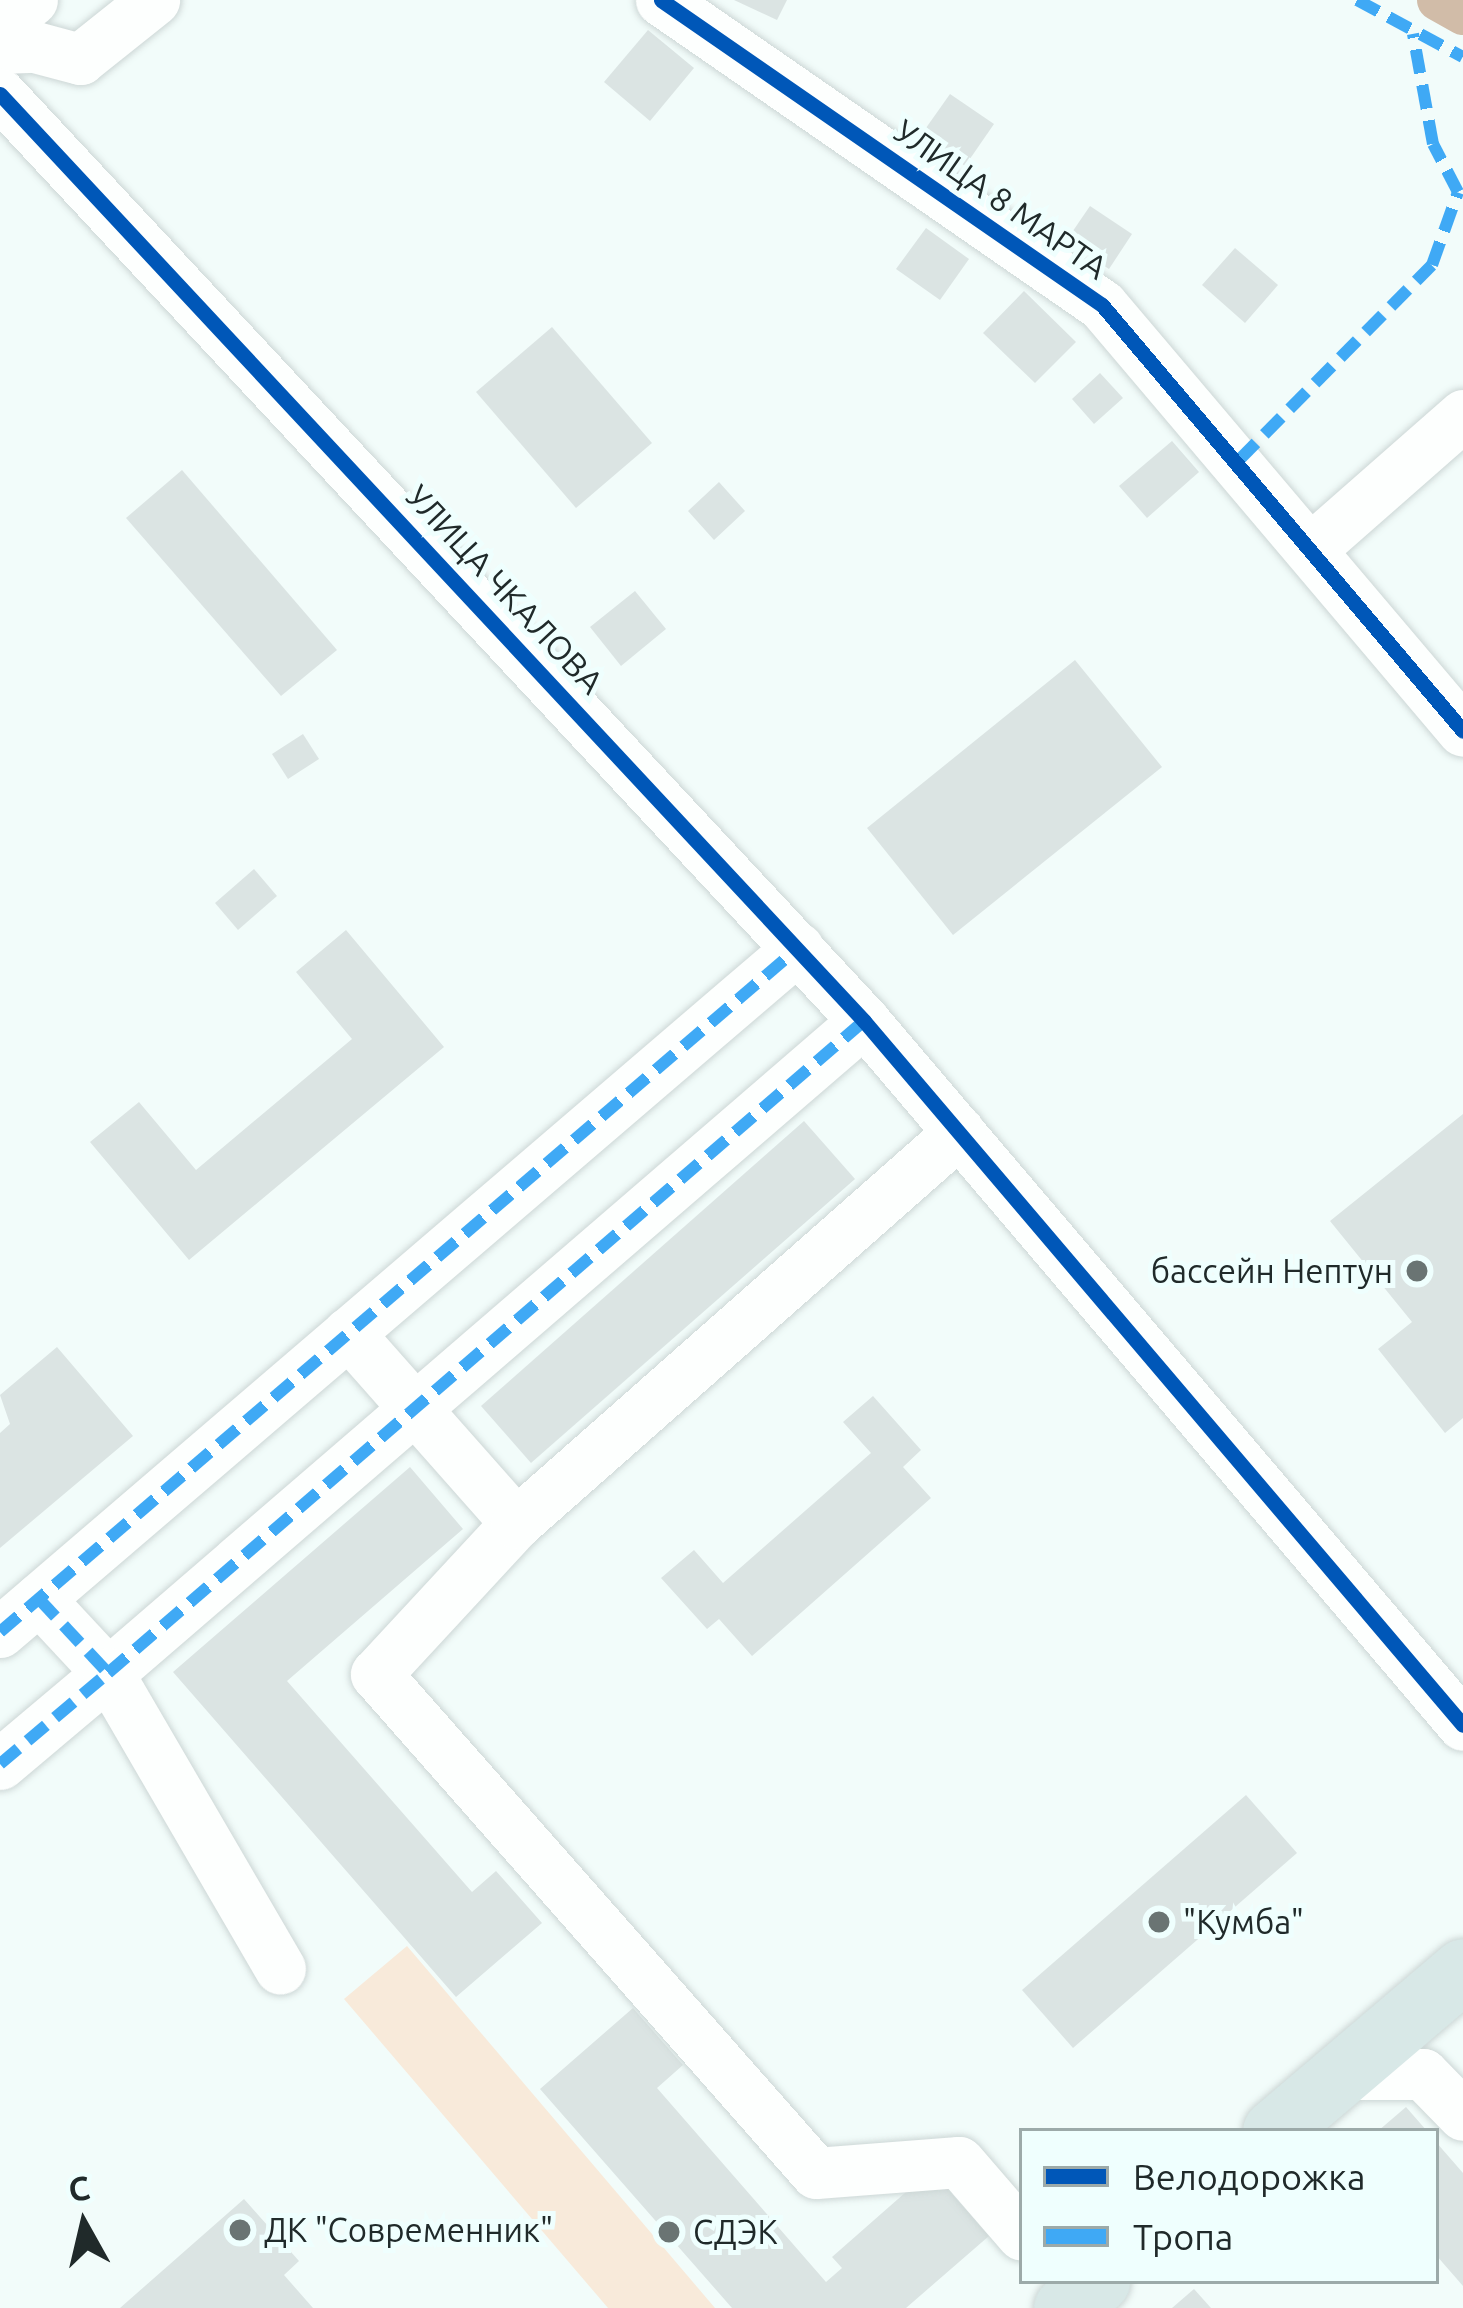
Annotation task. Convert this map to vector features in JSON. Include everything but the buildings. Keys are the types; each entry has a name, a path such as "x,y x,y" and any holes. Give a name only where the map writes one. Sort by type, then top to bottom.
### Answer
{"main road":[{"path":"1277,2128 1463,1970"}],"street":[{"path":"0,24 32,0"},
{"path":"0,48 35,47 80,59 154,0"},
{"name":"УЛИЦА 8 МАРТА","path":"661,0 1102,305 1463,730"},
{"name":"УЛИЦА ЧКАЛОВА","path":"0,94 864,1021 1463,1726"},
{"path":"1313,548 1463,416"},
{"path":"0,1632 798,948"},
{"path":"0,1764 864,1021"},
{"path":"959,1132 516,1523 376,1674 816,2173 959,2162 1019,2232"},
{"path":"348,1334 516,1523"},
{"path":"39,1599 108,1673 280,1969"},
{"path":"1340,2074 1423,2074 1463,2115"}],"shaded area":[{"path":"407,1946 715,2308 608,2308 344,1999"}],"waterway":[{"path":"1438,0 1463,14"}],"marked path":[{"path":"1357,0 1463,57"},
{"path":"1239,460 1432,265 1458,192 1433,144 1413,34"},
{"path":"0,1632 798,948"},
{"path":"39,1599 108,1673 864,1021"},
{"path":"0,1764 108,1673"}],"cycle path":[{"path":"661,0 1102,305 1463,731"},
{"path":"0,94 864,1021 1463,1725"}],"place":[{"name":"бассейн Нептун","path":"1417,1271"},
{"name":"\"Кумба\"","path":"1159,1922"},
{"name":"ДК \"Современник\"","path":"240,2230"},
{"name":"СДЭК","path":"669,2232"}]}
